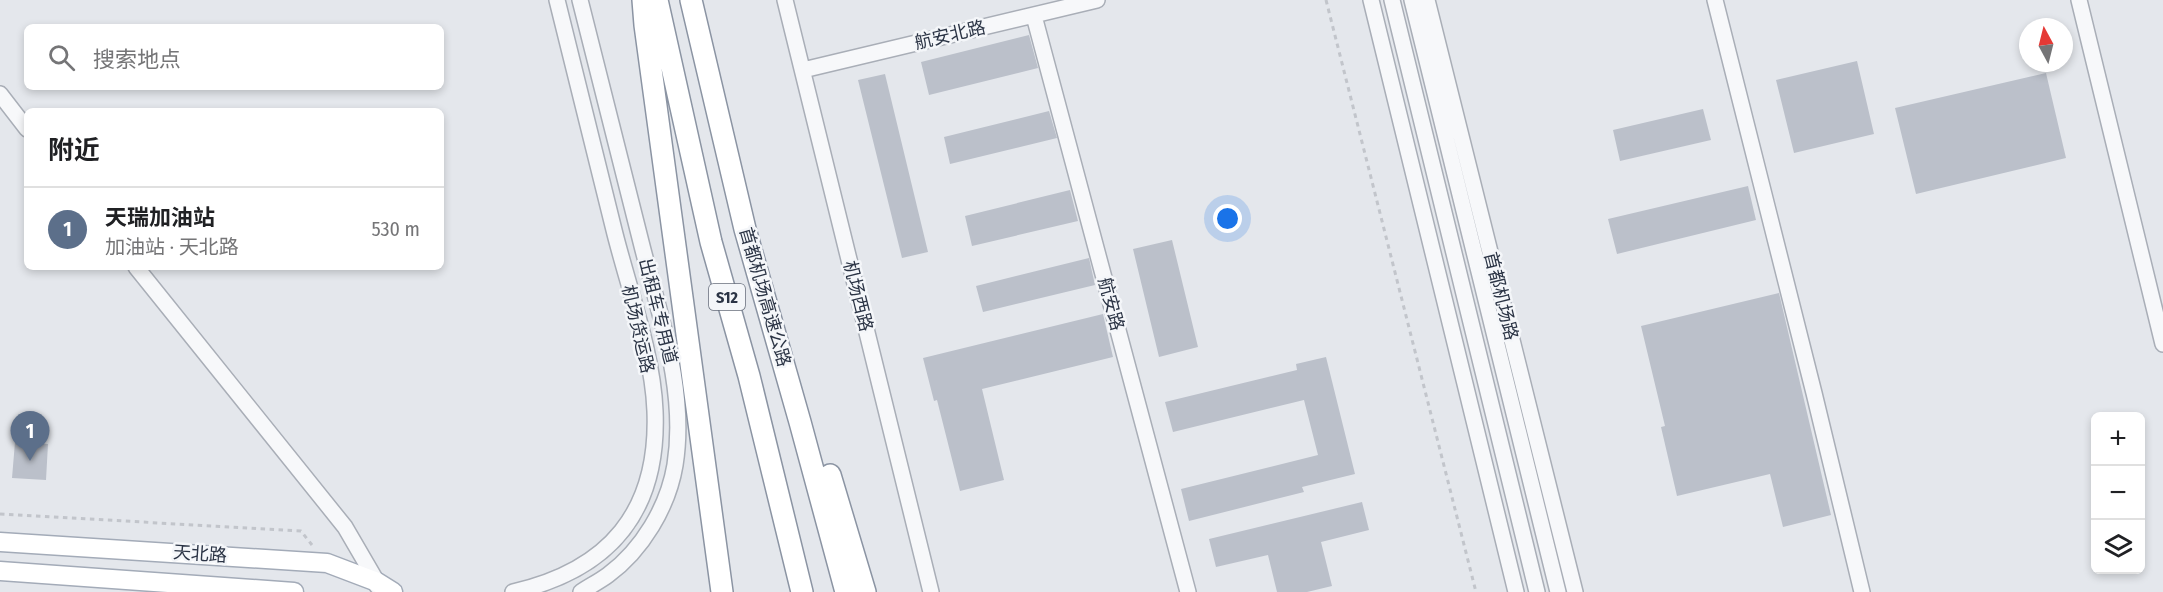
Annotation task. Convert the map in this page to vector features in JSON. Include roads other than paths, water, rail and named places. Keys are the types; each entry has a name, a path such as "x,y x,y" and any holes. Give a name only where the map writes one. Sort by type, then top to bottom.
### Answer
{"highway":[{"path":"644,0 645,25 664,176 722,592"},
{"name":"首都机场高速公路","path":"657,0 709,231 749,376 801,588"},
{"name":"首都机场高速公路","path":"691,0 745,229 846,592"},
{"path":"745,229 790,342 865,592"}],"main road":[{"name":"天北路","path":"0,542 327,563 382,589"},
{"name":"天北路","path":"0,571 294,592"}],"street":[{"name":"机场货运路","path":"513,592 560,578 590,561 611,544 627,525 647,486 652,467 655,434 655,410 641,333 557,0"},
{"name":"出租车专用道","path":"580,0 666,339 677,399 678,426 675,466 664,504 654,522 634,552 609,575 581,592"},
{"name":"机场西路","path":"785,0 931,592"},
{"name":"航安北路","path":"803,70 1097,0"},
{"path":"1371,0 1516,592"},
{"name":"首都机场路","path":"1392,0 1537,592"},
{"name":"首都机场路","path":"1412,0 1558,592"},
{"name":"首都机场路","path":"1427,0 1575,592"},
{"path":"1715,0 1862,592"},
{"path":"2079,0 2163,344"},
{"name":"航安路","path":"1034,16 1188,592"},
{"path":"0,94 24,125"},
{"path":"138,270 345,527 382,589"}],"place":[{"name":"天瑞加油站","path":"30,461"}]}
